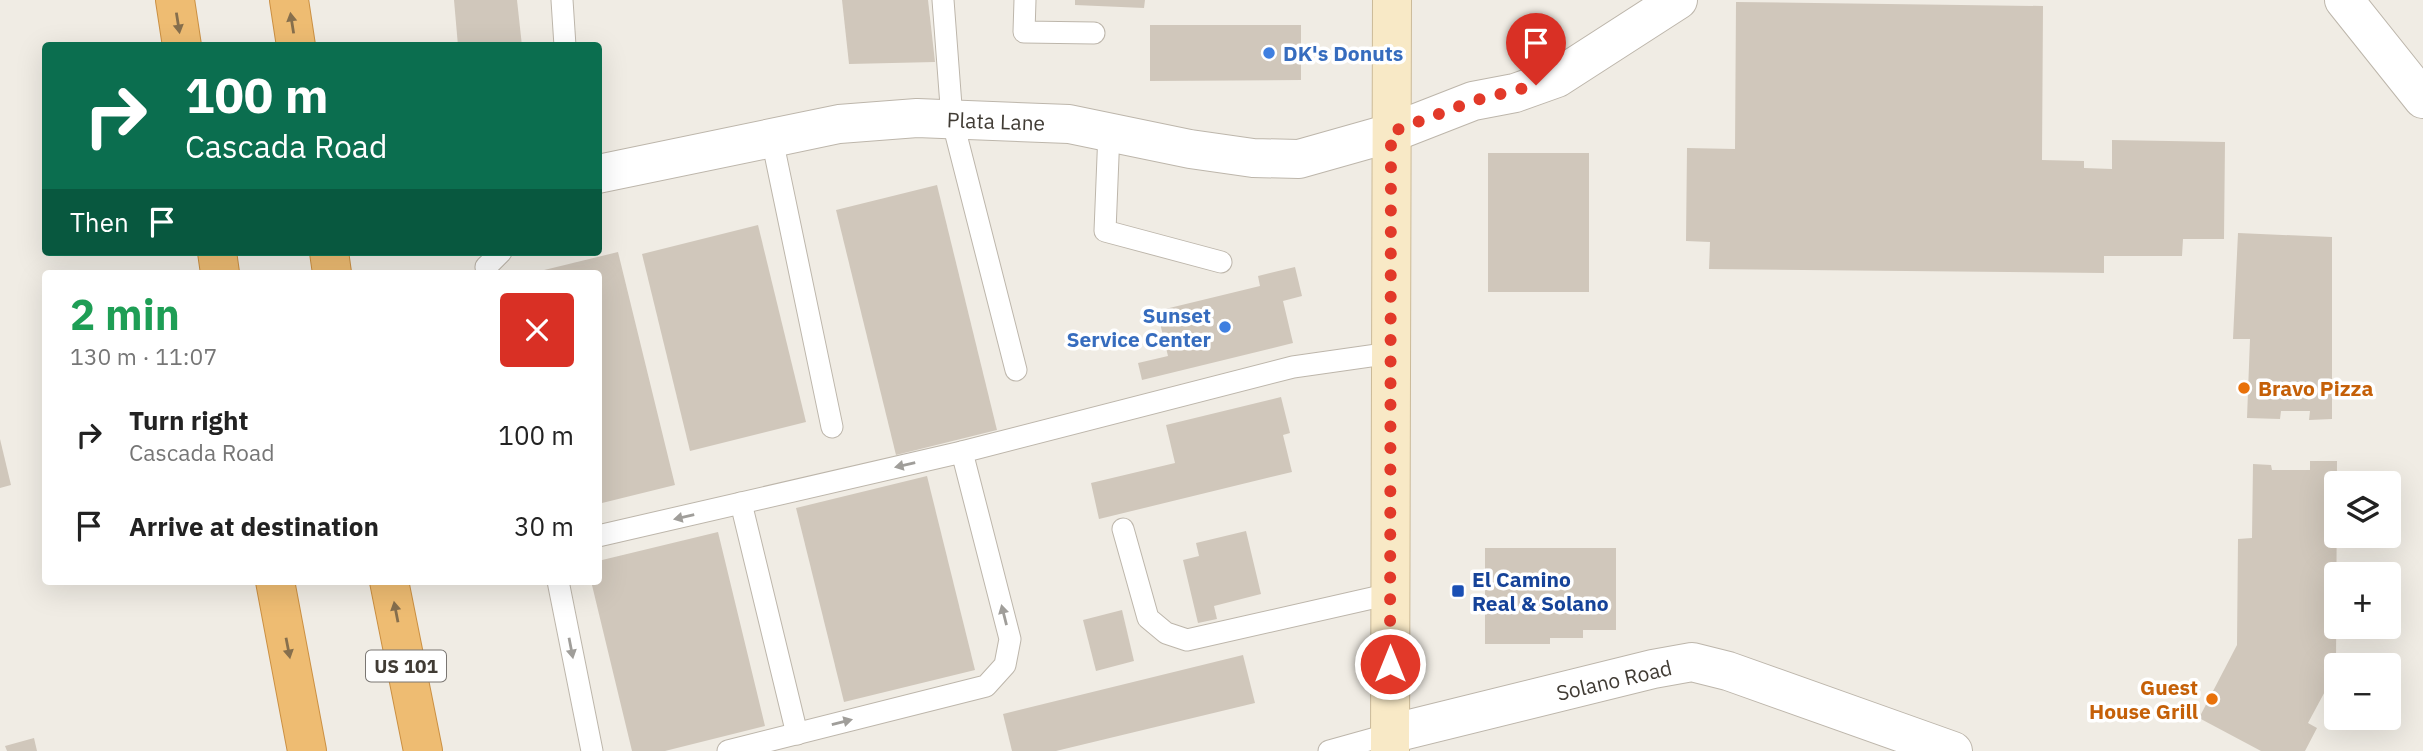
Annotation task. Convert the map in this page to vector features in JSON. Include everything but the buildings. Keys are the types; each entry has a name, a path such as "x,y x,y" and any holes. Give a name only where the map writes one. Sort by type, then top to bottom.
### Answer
{"highway":[{"path":"174,0 181,42"},
{"path":"289,0 295,42"},
{"path":"276,585 307,751"},
{"name":"US 101","path":"390,585 423,751"}],"main road":[{"path":"1390,743 1392,0"}],"street":[{"name":"Plata Lane","path":"602,173 839,124 916,118 1069,124 1253,158 1299,159 1391,132 1473,101 1515,93 1557,78 1678,0"},
{"path":"2344,0 2423,99"},
{"name":"Solano Road","path":"1390,743 1653,669 1692,662 1728,671 1953,751"}],"lane":[{"path":"562,0 565,42"},
{"path":"943,0 952,119 1016,370"},
{"path":"1025,0 1024,32 1094,33"},
{"path":"1109,132 1105,231 1221,262"},
{"path":"772,139 832,427"},
{"path":"486,270 486,267 497,256"},
{"path":"602,535 962,452 1293,367 1391,353"},
{"path":"728,751 986,686 1005,665 1010,639 962,452"},
{"path":"741,503 797,733"},
{"path":"1123,529 1148,618 1166,633 1187,640 1390,594"},
{"path":"559,585 592,751"},
{"path":"1329,751 1390,743"}],"place":[{"name":"DK's Donuts","path":"1269,53"},
{"name":"Sunset Service Center","path":"1225,327"},
{"name":"Bravo Pizza","path":"2244,388"},
{"name":"El Camino Real & Solano","path":"1458,591"},
{"name":"Guest House Grill","path":"2212,699"}],"route":[{"path":"1390,664 1391,132 1473,101 1515,93 1536,85"}]}
